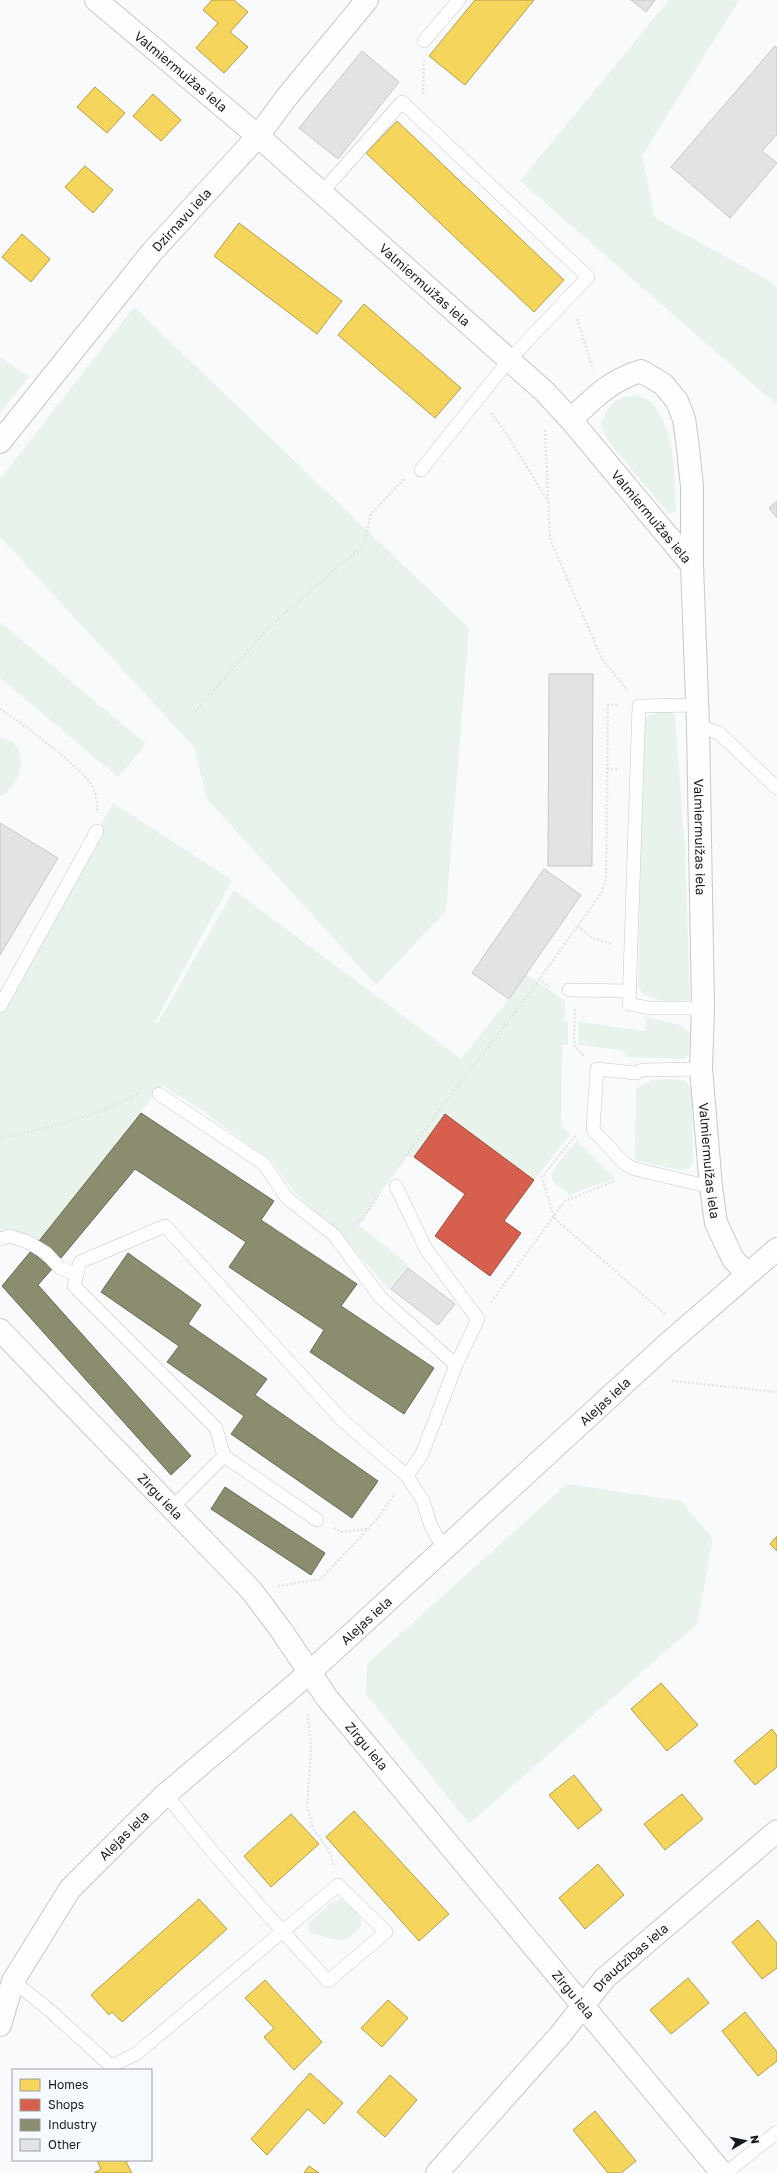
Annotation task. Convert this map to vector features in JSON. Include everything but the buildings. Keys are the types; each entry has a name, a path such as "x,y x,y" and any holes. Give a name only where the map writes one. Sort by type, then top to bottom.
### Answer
{"street":[{"name":"Valmiermuižas iela","path":"96,0 258,136 544,392 571,420 692,565 698,716 703,1008 701,1069 711,1187 716,1223 724,1244 733,1259 747,1274"},
{"name":"Dzirnavu iela","path":"0,442 152,252 258,136 286,98 367,0"},
{"path":"571,420 600,393 622,377 641,371 663,384 677,401 686,433 692,486 692,565"},
{"name":"Alejas iela","path":"0,2025 13,1981 70,1889 166,1794 309,1673 665,1346 777,1249"},
{"name":"Zirgu iela","path":"0,1330 251,1590 281,1630 327,1698 722,2173"},
{"name":"Draudzības iela","path":"437,2173 560,2035 582,2005 605,1978 777,1831"}],"lane":[{"path":"424,41 459,0"},
{"path":"320,193 402,102 588,277 509,360 421,470"},
{"path":"703,1008 649,1008 629,1004 639,706 698,716 719,733 777,788"},
{"path":"0,1006 97,831"},
{"path":"572,990 630,991"},
{"path":"701,1069 642,1070 636,1073 597,1069 593,1130 625,1164 635,1169 711,1187"},
{"path":"159,1094 264,1164 287,1198 334,1235 381,1298 456,1365"},
{"path":"396,1186 426,1250 478,1319 456,1365 422,1454 407,1476"},
{"path":"317,1520 224,1456 216,1428 74,1286 80,1262 165,1226 343,1421 407,1476 423,1501 431,1526 444,1548"},
{"path":"0,1239 9,1236 28,1242 46,1253 60,1268 77,1274"},
{"path":"171,1508 224,1456"},
{"path":"13,1981 47,2008 111,2066 136,2054 283,1932 338,1885 386,1932 328,1981 283,1932 166,1794"},
{"path":"726,2173 777,2132"}],"path":[{"path":"422,121 424,41"},
{"path":"570,296 600,393"},
{"path":"544,392 550,539 602,659 639,706"},
{"path":"479,398 504,430 548,501"},
{"path":"195,712 270,626 363,547 371,514 412,471 421,470"},
{"path":"398,1168 602,892 606,878 608,705 639,706"},
{"path":"0,709 13,717 71,764 91,784 98,804 97,831"},
{"path":"578,926 592,938 631,950"},
{"path":"572,990 574,1045 597,1069"},
{"path":"0,1138 55,1127 81,1118 143,1091 150,1091 159,1094"},
{"path":"593,1130 573,1137 542,1177 554,1218 665,1314"},
{"path":"478,1319 554,1218 565,1201 617,1180 625,1164"},
{"path":"334,1235 363,1219 380,1193"},
{"path":"672,1381 777,1392"},
{"path":"251,1590 321,1579 368,1529 407,1476"},
{"path":"317,1520 341,1532 368,1529"},
{"path":"308,1714 311,1749 307,1807 314,1830 331,1854 338,1885"}],"shaded area":[{"path":"669,0 739,0 642,156 655,218 766,279 777,287 777,405 520,181"},
{"path":"134,307 469,628 446,911 376,985 207,799 194,747 0,537 0,479"},
{"path":"0,357 29,377 0,413"},
{"path":"636,395 652,403 660,414 665,426 674,469 676,511 668,513 608,441 601,424 607,411 613,403 622,398"},
{"path":"0,622 146,744 118,777 0,678"},
{"path":"667,711 675,715 685,850 690,999 678,1002 660,1000 648,996 642,993 638,985 643,720 650,715"},
{"path":"0,737 10,740 16,746 20,754 21,764 15,782 0,796"},
{"path":"113,803 232,880 155,1022 158,1023 234,890 461,1059 509,999 526,974 565,1001 564,1021 568,1021 568,1045 562,1045 561,1125 570,1135 534,1180 445,1114 414,1157 406,1156 359,1225 409,1265 389,1290 339,1232 294,1192 273,1162 201,1110 162,1085 39,1241 8,1229 0,1230 0,1006"},
{"path":"647,1017 679,1025 689,1032 691,1043 688,1056 685,1059 627,1057 622,1050 578,1045 578,1022 645,1031"},
{"path":"674,1079 685,1081 692,1089 693,1163 688,1169 679,1170 638,1161 635,1158 636,1089 652,1080"},
{"path":"577,1140 615,1178 570,1195 553,1181 551,1173"},
{"path":"567,1484 681,1501 713,1539 697,1624 469,1824 366,1694 367,1664"},
{"path":"341,1899 358,1914 362,1925 349,1937 338,1940 309,1933 308,1924 333,1901"}]}
